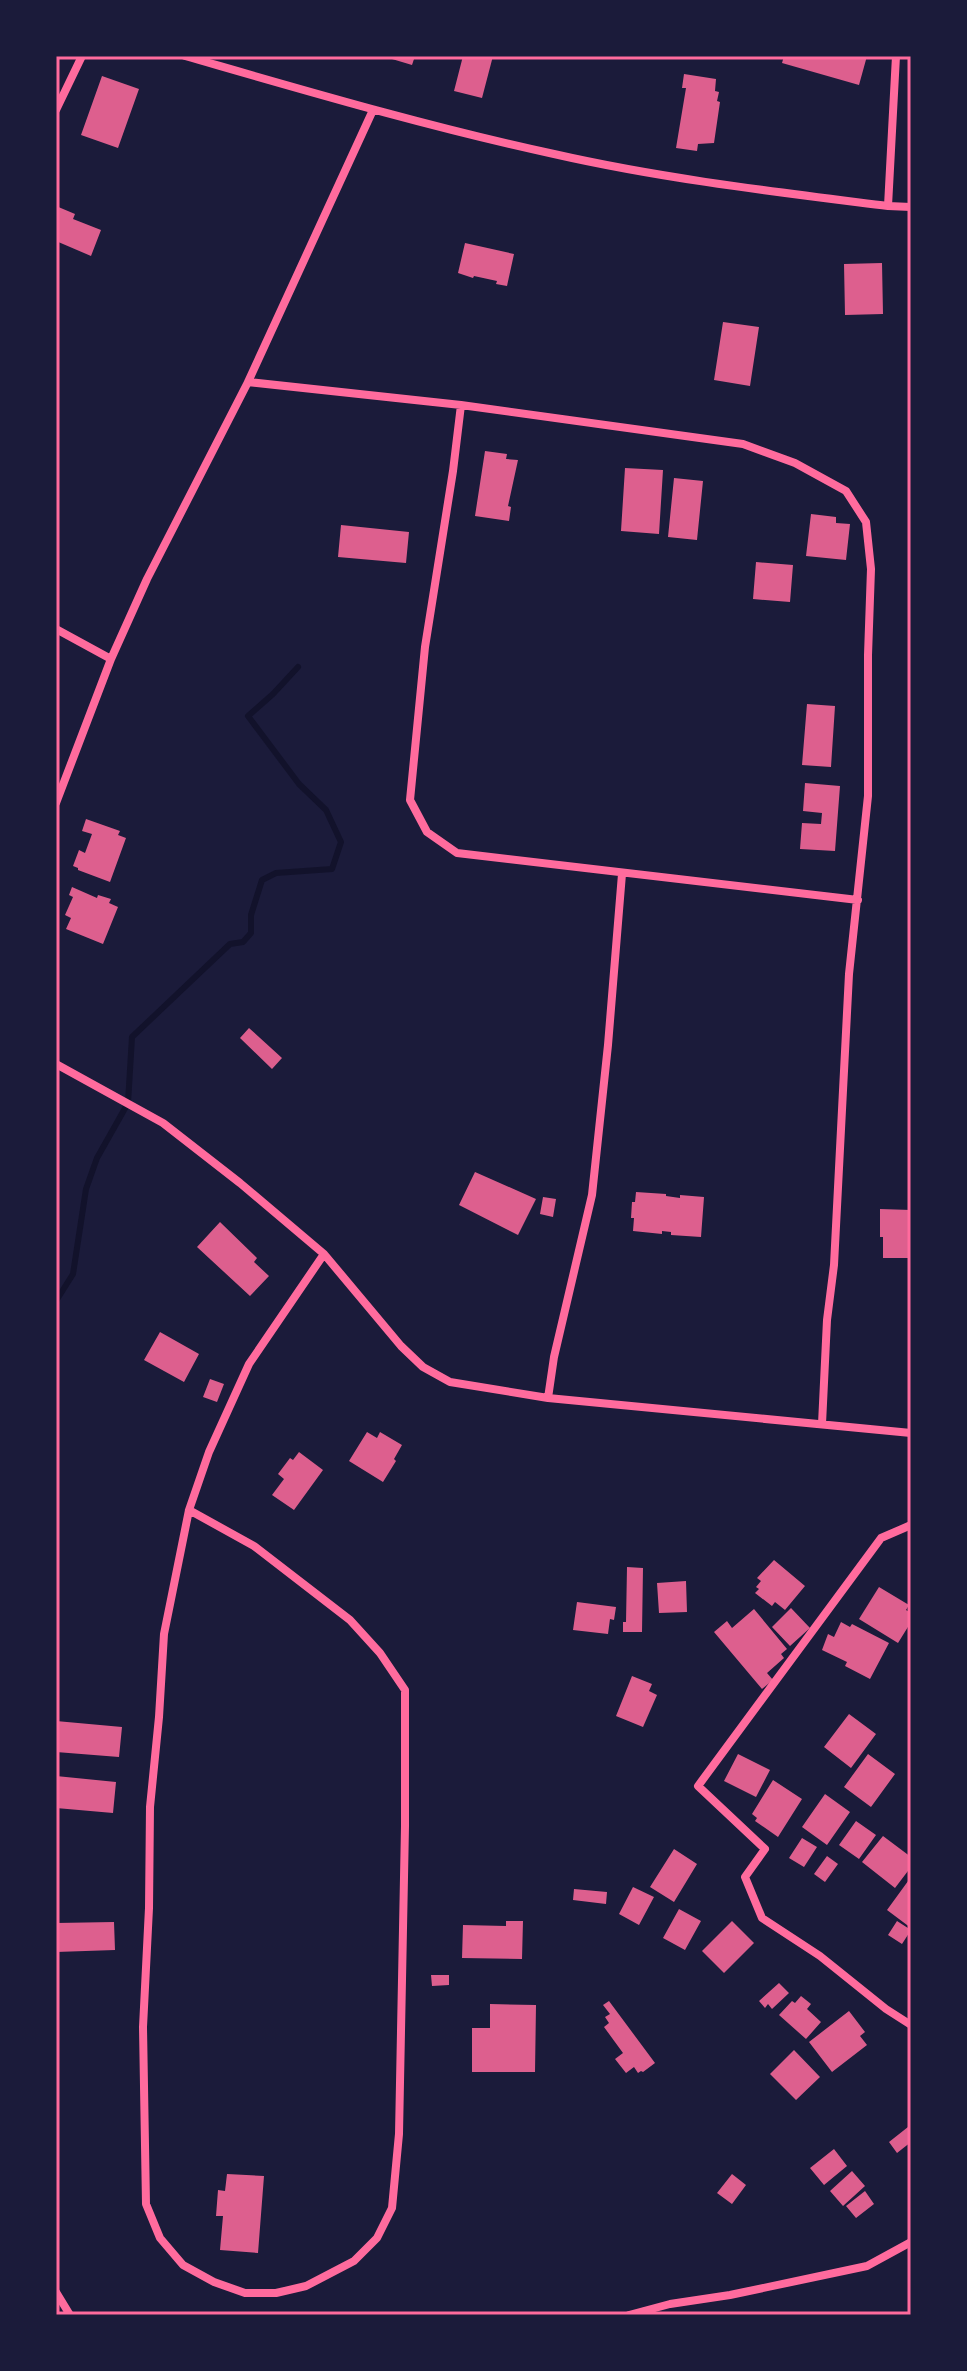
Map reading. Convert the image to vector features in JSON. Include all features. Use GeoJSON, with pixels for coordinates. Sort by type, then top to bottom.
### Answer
{"type":"FeatureCollection","features":[{"type":"Feature","properties":{"kind":"street"},"geometry":{"type":"LineString","coordinates":[[56,110],[82,56]]}},
{"type":"Feature","properties":{"kind":"street"},"geometry":{"type":"LineString","coordinates":[[185,56],[373,110],[556,155],[735,187],[911,207]]}},
{"type":"Feature","properties":{"kind":"street"},"geometry":{"type":"LineString","coordinates":[[888,206],[896,56]]}},
{"type":"Feature","properties":{"kind":"street"},"geometry":{"type":"LineString","coordinates":[[56,803],[111,659],[147,579],[248,382],[373,110]]}},
{"type":"Feature","properties":{"kind":"street"},"geometry":{"type":"LineString","coordinates":[[248,382],[461,405],[743,444],[795,463],[846,491],[866,522],[871,569],[868,796],[849,974],[834,1265],[827,1320],[822,1424]]}},
{"type":"Feature","properties":{"kind":"street"},"geometry":{"type":"LineString","coordinates":[[461,405],[425,647],[410,800],[427,832],[457,853],[858,900]]}},
{"type":"Feature","properties":{"kind":"street"},"geometry":{"type":"LineString","coordinates":[[56,629],[111,659]]}},
{"type":"Feature","properties":{"kind":"street"},"geometry":{"type":"LineString","coordinates":[[548,1398],[554,1357],[592,1195],[622,874]]}},
{"type":"Feature","properties":{"kind":"street"},"geometry":{"type":"LineString","coordinates":[[56,1064],[163,1123],[240,1183],[324,1254],[401,1346],[423,1367],[450,1382],[548,1398],[911,1433]]}},
{"type":"Feature","properties":{"kind":"street"},"geometry":{"type":"LineString","coordinates":[[189,1510],[254,1546],[350,1620],[380,1653],[405,1690],[399,2134],[392,2208],[377,2238],[354,2261],[306,2286],[276,2293],[245,2293],[214,2282],[183,2265],[160,2238],[146,2204],[143,2027],[150,1807],[164,1634],[189,1510],[209,1452],[249,1364],[324,1254]]}},
{"type":"Feature","properties":{"kind":"street"},"geometry":{"type":"LineString","coordinates":[[911,1525],[881,1538],[698,1786],[765,1849],[745,1877],[762,1918],[820,1956],[911,2025]]}},
{"type":"Feature","properties":{"kind":"street"},"geometry":{"type":"LineString","coordinates":[[629,2315],[670,2304],[730,2295],[867,2266],[911,2242]]}},
{"type":"Feature","properties":{"kind":"street"},"geometry":{"type":"LineString","coordinates":[[56,2292],[70,2315]]}},
{"type":"Feature","properties":{"kind":"building"},"geometry":{"type":"Polygon","coordinates":[[[382,56],[415,56],[412,65],[382,56]]]}},
{"type":"Feature","properties":{"kind":"building"},"geometry":{"type":"Polygon","coordinates":[[[463,56],[493,56],[482,98],[454,91],[463,56]]]}},
{"type":"Feature","properties":{"kind":"building"},"geometry":{"type":"Polygon","coordinates":[[[784,56],[867,56],[859,85],[782,63],[784,56]]]}},
{"type":"Feature","properties":{"kind":"building"},"geometry":{"type":"Polygon","coordinates":[[[684,74],[716,79],[715,91],[719,92],[714,143],[698,144],[697,151],[676,148],[686,88],[682,88],[684,74]]]}},
{"type":"Feature","properties":{"kind":"building"},"geometry":{"type":"Polygon","coordinates":[[[102,76],[139,89],[118,148],[81,135],[102,76]]]}},
{"type":"Feature","properties":{"kind":"building"},"geometry":{"type":"Polygon","coordinates":[[[56,206],[75,214],[73,219],[101,230],[91,256],[56,241],[56,206]]]}},
{"type":"Feature","properties":{"kind":"building"},"geometry":{"type":"Polygon","coordinates":[[[465,243],[514,254],[507,286],[458,273],[465,243]]]}},
{"type":"Feature","properties":{"kind":"building"},"geometry":{"type":"Polygon","coordinates":[[[882,263],[883,314],[845,315],[844,264],[882,263]]]}},
{"type":"Feature","properties":{"kind":"building"},"geometry":{"type":"Polygon","coordinates":[[[723,322],[759,327],[750,386],[714,380],[723,322]]]}},
{"type":"Feature","properties":{"kind":"building"},"geometry":{"type":"Polygon","coordinates":[[[485,451],[507,454],[506,459],[518,460],[508,506],[511,507],[509,521],[475,516],[485,451]]]}},
{"type":"Feature","properties":{"kind":"building"},"geometry":{"type":"Polygon","coordinates":[[[625,468],[663,470],[659,534],[621,531],[625,468]]]}},
{"type":"Feature","properties":{"kind":"building"},"geometry":{"type":"Polygon","coordinates":[[[674,478],[703,481],[697,540],[668,537],[674,478]]]}},
{"type":"Feature","properties":{"kind":"building"},"geometry":{"type":"Polygon","coordinates":[[[811,514],[836,517],[836,523],[850,524],[846,560],[806,556],[811,514]]]}},
{"type":"Feature","properties":{"kind":"building"},"geometry":{"type":"Polygon","coordinates":[[[341,525],[409,532],[406,563],[338,557],[341,525]]]}},
{"type":"Feature","properties":{"kind":"building"},"geometry":{"type":"Polygon","coordinates":[[[756,562],[793,565],[790,602],[753,599],[756,562]]]}},
{"type":"Feature","properties":{"kind":"building"},"geometry":{"type":"Polygon","coordinates":[[[807,704],[835,706],[831,767],[802,765],[807,704]]]}},
{"type":"Feature","properties":{"kind":"building"},"geometry":{"type":"Polygon","coordinates":[[[805,783],[840,786],[835,851],[800,849],[802,823],[821,824],[822,813],[803,811],[805,783]]]}},
{"type":"Feature","properties":{"kind":"building"},"geometry":{"type":"Polygon","coordinates":[[[86,819],[120,831],[118,835],[126,838],[110,882],[73,866],[79,850],[85,853],[92,834],[82,831],[86,819]]]}},
{"type":"Feature","properties":{"kind":"building"},"geometry":{"type":"Polygon","coordinates":[[[72,887],[97,898],[98,895],[111,899],[109,903],[118,907],[103,944],[66,929],[71,918],[65,915],[73,897],[69,895],[72,887]]]}},
{"type":"Feature","properties":{"kind":"building"},"geometry":{"type":"Polygon","coordinates":[[[249,1028],[282,1058],[272,1069],[240,1038],[249,1028]]]}},
{"type":"Feature","properties":{"kind":"building"},"geometry":{"type":"Polygon","coordinates":[[[475,1172],[536,1199],[518,1235],[459,1205],[475,1172]]]}},
{"type":"Feature","properties":{"kind":"building"},"geometry":{"type":"Polygon","coordinates":[[[636,1192],[680,1198],[680,1195],[704,1197],[701,1237],[671,1235],[671,1232],[662,1231],[662,1234],[633,1231],[632,1202],[635,1202],[636,1192]]]}},
{"type":"Feature","properties":{"kind":"building"},"geometry":{"type":"Polygon","coordinates":[[[543,1197],[556,1199],[553,1217],[540,1214],[543,1197]]]}},
{"type":"Feature","properties":{"kind":"building"},"geometry":{"type":"Polygon","coordinates":[[[880,1209],[911,1210],[911,1258],[883,1258],[880,1209]]]}},
{"type":"Feature","properties":{"kind":"building"},"geometry":{"type":"Polygon","coordinates":[[[220,1222],[257,1258],[254,1262],[269,1276],[250,1296],[197,1247],[220,1222]]]}},
{"type":"Feature","properties":{"kind":"building"},"geometry":{"type":"Polygon","coordinates":[[[160,1332],[199,1354],[184,1382],[144,1360],[160,1332]]]}},
{"type":"Feature","properties":{"kind":"building"},"geometry":{"type":"Polygon","coordinates":[[[210,1379],[224,1384],[217,1402],[203,1397],[210,1379]]]}},
{"type":"Feature","properties":{"kind":"building"},"geometry":{"type":"Polygon","coordinates":[[[367,1432],[377,1438],[380,1432],[402,1445],[383,1482],[349,1461],[367,1432]]]}},
{"type":"Feature","properties":{"kind":"building"},"geometry":{"type":"Polygon","coordinates":[[[299,1452],[323,1470],[294,1510],[272,1495],[284,1479],[278,1474],[299,1452]]]}},
{"type":"Feature","properties":{"kind":"building"},"geometry":{"type":"Polygon","coordinates":[[[774,1560],[805,1586],[785,1610],[775,1602],[772,1606],[755,1593],[761,1581],[757,1578],[774,1560]]]}},
{"type":"Feature","properties":{"kind":"building"},"geometry":{"type":"Polygon","coordinates":[[[627,1567],[643,1568],[642,1632],[623,1632],[627,1567]]]}},
{"type":"Feature","properties":{"kind":"building"},"geometry":{"type":"Polygon","coordinates":[[[686,1581],[687,1612],[659,1613],[657,1583],[686,1581]]]}},
{"type":"Feature","properties":{"kind":"building"},"geometry":{"type":"Polygon","coordinates":[[[879,1587],[909,1605],[906,1610],[911,1613],[911,1622],[898,1643],[859,1619],[879,1587]]]}},
{"type":"Feature","properties":{"kind":"building"},"geometry":{"type":"Polygon","coordinates":[[[577,1602],[616,1607],[608,1634],[573,1630],[577,1602]]]}},
{"type":"Feature","properties":{"kind":"building"},"geometry":{"type":"Polygon","coordinates":[[[791,1608],[810,1628],[790,1646],[772,1627],[791,1608]]]}},
{"type":"Feature","properties":{"kind":"building"},"geometry":{"type":"Polygon","coordinates":[[[754,1609],[787,1649],[781,1654],[784,1658],[767,1673],[773,1680],[762,1689],[714,1632],[727,1621],[732,1628],[754,1609]]]}},
{"type":"Feature","properties":{"kind":"building"},"geometry":{"type":"Polygon","coordinates":[[[841,1622],[850,1627],[852,1624],[889,1643],[870,1679],[845,1666],[847,1662],[822,1650],[828,1634],[834,1637],[841,1622]]]}},
{"type":"Feature","properties":{"kind":"building"},"geometry":{"type":"Polygon","coordinates":[[[632,1676],[652,1684],[649,1691],[657,1695],[643,1727],[616,1716],[632,1676]]]}},
{"type":"Feature","properties":{"kind":"building"},"geometry":{"type":"Polygon","coordinates":[[[849,1714],[876,1734],[851,1768],[824,1747],[849,1714]]]}},
{"type":"Feature","properties":{"kind":"building"},"geometry":{"type":"Polygon","coordinates":[[[56,1721],[122,1727],[119,1757],[56,1752],[56,1721]]]}},
{"type":"Feature","properties":{"kind":"building"},"geometry":{"type":"Polygon","coordinates":[[[738,1754],[770,1770],[756,1797],[724,1781],[738,1754]]]}},
{"type":"Feature","properties":{"kind":"building"},"geometry":{"type":"Polygon","coordinates":[[[868,1754],[895,1774],[871,1807],[844,1787],[868,1754]]]}},
{"type":"Feature","properties":{"kind":"building"},"geometry":{"type":"Polygon","coordinates":[[[56,1776],[116,1782],[113,1813],[56,1808],[56,1776]]]}},
{"type":"Feature","properties":{"kind":"building"},"geometry":{"type":"Polygon","coordinates":[[[773,1780],[802,1799],[778,1837],[755,1821],[757,1818],[752,1814],[773,1780]]]}},
{"type":"Feature","properties":{"kind":"building"},"geometry":{"type":"Polygon","coordinates":[[[825,1794],[850,1812],[827,1845],[802,1827],[825,1794]]]}},
{"type":"Feature","properties":{"kind":"building"},"geometry":{"type":"Polygon","coordinates":[[[856,1821],[876,1835],[859,1859],[839,1845],[856,1821]]]}},
{"type":"Feature","properties":{"kind":"building"},"geometry":{"type":"Polygon","coordinates":[[[883,1836],[911,1857],[911,1867],[895,1888],[862,1862],[883,1836]]]}},
{"type":"Feature","properties":{"kind":"building"},"geometry":{"type":"Polygon","coordinates":[[[802,1838],[817,1847],[804,1867],[789,1858],[802,1838]]]}},
{"type":"Feature","properties":{"kind":"building"},"geometry":{"type":"Polygon","coordinates":[[[674,1849],[697,1864],[674,1902],[650,1887],[674,1849]]]}},
{"type":"Feature","properties":{"kind":"building"},"geometry":{"type":"Polygon","coordinates":[[[827,1856],[838,1864],[825,1882],[814,1874],[827,1856]]]}},
{"type":"Feature","properties":{"kind":"building"},"geometry":{"type":"Polygon","coordinates":[[[911,1877],[911,1928],[887,1910],[911,1877]]]}},
{"type":"Feature","properties":{"kind":"building"},"geometry":{"type":"Polygon","coordinates":[[[633,1887],[654,1897],[639,1925],[619,1914],[633,1887]]]}},
{"type":"Feature","properties":{"kind":"building"},"geometry":{"type":"Polygon","coordinates":[[[574,1889],[607,1892],[606,1904],[573,1900],[574,1889]]]}},
{"type":"Feature","properties":{"kind":"building"},"geometry":{"type":"Polygon","coordinates":[[[679,1909],[701,1921],[685,1950],[663,1938],[679,1909]]]}},
{"type":"Feature","properties":{"kind":"building"},"geometry":{"type":"Polygon","coordinates":[[[506,1921],[523,1921],[522,1959],[462,1958],[463,1925],[506,1926],[506,1921]]]}},
{"type":"Feature","properties":{"kind":"building"},"geometry":{"type":"Polygon","coordinates":[[[732,1921],[754,1943],[724,1973],[702,1951],[732,1921]]]}},
{"type":"Feature","properties":{"kind":"building"},"geometry":{"type":"Polygon","coordinates":[[[897,1921],[911,1930],[902,1944],[888,1935],[897,1921]]]}},
{"type":"Feature","properties":{"kind":"building"},"geometry":{"type":"Polygon","coordinates":[[[114,1922],[115,1950],[56,1952],[56,1923],[114,1922]]]}},
{"type":"Feature","properties":{"kind":"building"},"geometry":{"type":"Polygon","coordinates":[[[431,1975],[449,1975],[449,1985],[432,1986],[431,1975]]]}},
{"type":"Feature","properties":{"kind":"building"},"geometry":{"type":"Polygon","coordinates":[[[779,1983],[789,1993],[772,2009],[768,2004],[765,2008],[759,2001],[779,1983]]]}},
{"type":"Feature","properties":{"kind":"building"},"geometry":{"type":"Polygon","coordinates":[[[801,1996],[811,2004],[807,2009],[821,2022],[806,2039],[779,2015],[801,1996]]]}},
{"type":"Feature","properties":{"kind":"building"},"geometry":{"type":"Polygon","coordinates":[[[609,2001],[655,2063],[643,2072],[638,2073],[634,2067],[626,2073],[615,2059],[623,2053],[604,2027],[609,2023],[605,2017],[610,2014],[603,2005],[609,2001]]]}},
{"type":"Feature","properties":{"kind":"building"},"geometry":{"type":"Polygon","coordinates":[[[490,2004],[536,2005],[535,2072],[472,2072],[472,2028],[490,2028],[490,2004]]]}},
{"type":"Feature","properties":{"kind":"building"},"geometry":{"type":"Polygon","coordinates":[[[849,2011],[865,2032],[860,2036],[867,2045],[832,2072],[809,2042],[849,2011]]]}},
{"type":"Feature","properties":{"kind":"building"},"geometry":{"type":"Polygon","coordinates":[[[794,2050],[820,2077],[796,2100],[770,2074],[794,2050]]]}},
{"type":"Feature","properties":{"kind":"building"},"geometry":{"type":"Polygon","coordinates":[[[908,2127],[911,2142],[897,2153],[889,2142],[908,2127]]]}},
{"type":"Feature","properties":{"kind":"building"},"geometry":{"type":"Polygon","coordinates":[[[834,2149],[847,2166],[824,2185],[810,2168],[834,2149]]]}},
{"type":"Feature","properties":{"kind":"building"},"geometry":{"type":"Polygon","coordinates":[[[852,2171],[865,2186],[843,2206],[830,2191],[852,2171]]]}},
{"type":"Feature","properties":{"kind":"building"},"geometry":{"type":"Polygon","coordinates":[[[227,2174],[264,2176],[258,2253],[220,2250],[223,2216],[216,2216],[218,2190],[225,2191],[227,2174]]]}},
{"type":"Feature","properties":{"kind":"building"},"geometry":{"type":"Polygon","coordinates":[[[732,2174],[746,2185],[732,2204],[717,2193],[732,2174]]]}},
{"type":"Feature","properties":{"kind":"building"},"geometry":{"type":"Polygon","coordinates":[[[865,2191],[874,2204],[856,2218],[846,2206],[865,2191]]]}},
{"type":"Feature","properties":{"kind":"waterway"},"geometry":{"type":"LineString","coordinates":[[56,1301],[73,1274],[86,1189],[97,1158],[128,1103],[132,1037],[230,944],[243,942],[251,933],[251,915],[262,880],[276,873],[332,869],[341,842],[326,810],[299,784],[248,716],[298,667]]}}]}
